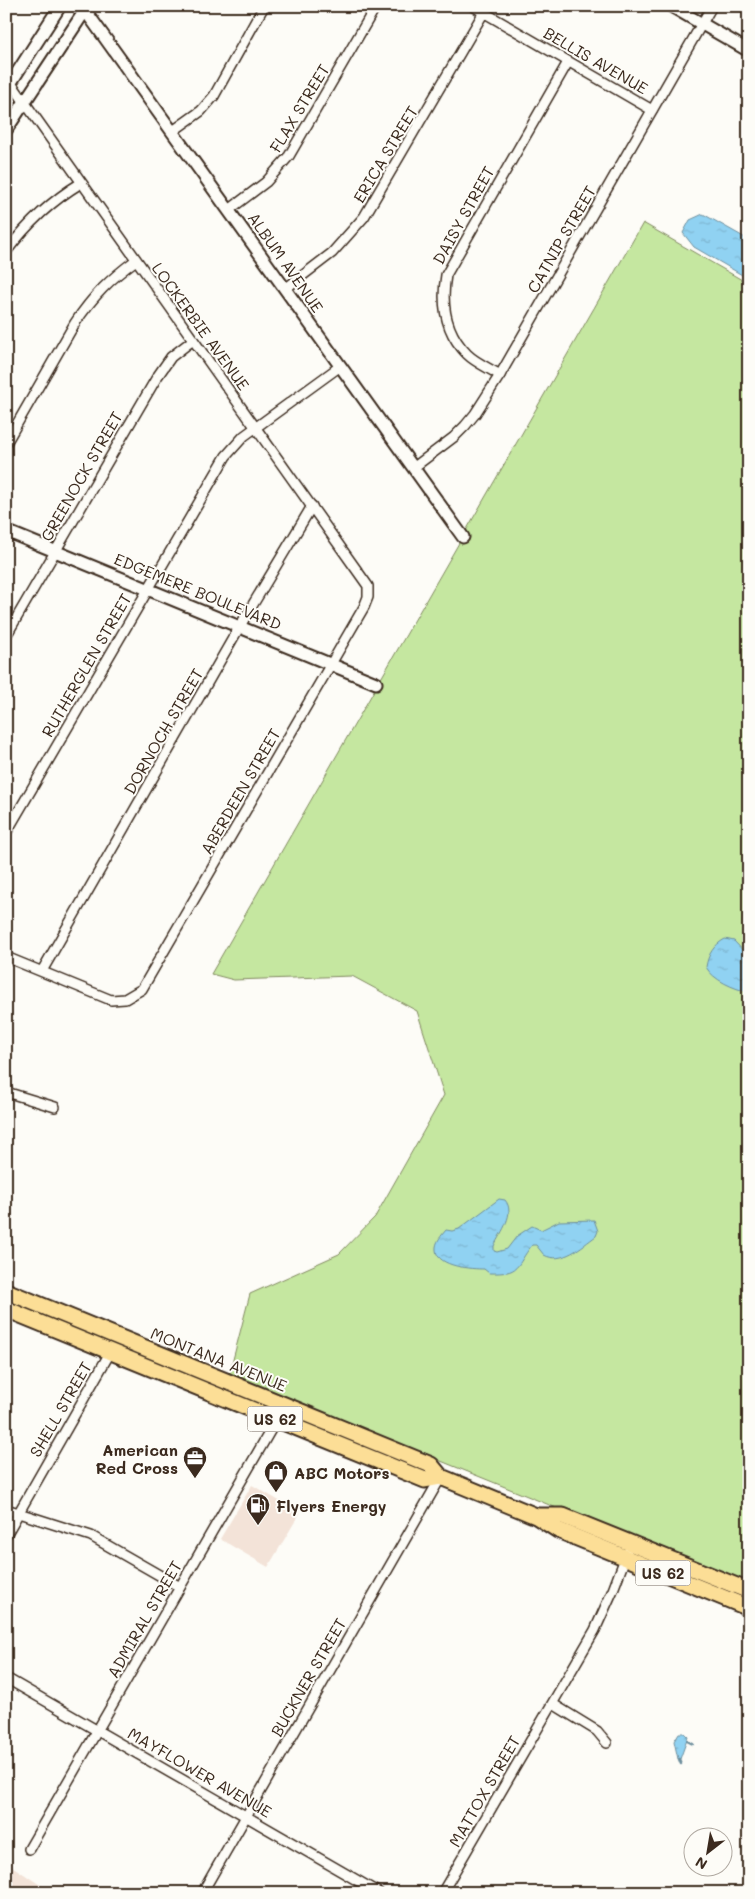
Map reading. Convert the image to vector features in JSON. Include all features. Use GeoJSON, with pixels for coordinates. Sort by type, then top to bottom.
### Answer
{"type":"FeatureCollection","features":[{"type":"Feature","properties":{"kind":"highway","name":"MONTANA AVENUE"},"geometry":{"type":"LineString","coordinates":[[6,1291],[431,1465],[441,1477],[540,1516],[563,1516],[749,1592]]}},
{"type":"Feature","properties":{"kind":"highway","name":"MONTANA AVENUE"},"geometry":{"type":"LineString","coordinates":[[6,1309],[425,1480],[441,1477]]}},
{"type":"Feature","properties":{"kind":"highway"},"geometry":{"type":"LineString","coordinates":[[540,1516],[626,1554],[749,1599]]}},
{"type":"Feature","properties":{"kind":"highway","name":"US 62"},"geometry":{"type":"LineString","coordinates":[[626,1554],[749,1608]]}},
{"type":"Feature","properties":{"kind":"street"},"geometry":{"type":"LineString","coordinates":[[8,83],[60,6]]}},
{"type":"Feature","properties":{"kind":"street"},"geometry":{"type":"LineString","coordinates":[[172,131],[201,111],[214,96],[264,6]]}},
{"type":"Feature","properties":{"kind":"street","name":"FLAX STREET"},"geometry":{"type":"LineString","coordinates":[[230,210],[266,182],[284,164],[376,6]]}},
{"type":"Feature","properties":{"kind":"street","name":"BELLIS AVENUE"},"geometry":{"type":"LineString","coordinates":[[473,6],[652,110]]}},
{"type":"Feature","properties":{"kind":"street"},"geometry":{"type":"LineString","coordinates":[[671,6],[749,51]]}},
{"type":"Feature","properties":{"kind":"street","name":"CATNIP STREET"},"geometry":{"type":"LineString","coordinates":[[413,468],[454,437],[476,414],[712,6]]}},
{"type":"Feature","properties":{"kind":"street"},"geometry":{"type":"LineString","coordinates":[[6,130],[85,8]]}},
{"type":"Feature","properties":{"kind":"street","name":"ALBUM AVENUE"},"geometry":{"type":"LineString","coordinates":[[85,8],[463,537]]}},
{"type":"Feature","properties":{"kind":"street","name":"ERICA STREET"},"geometry":{"type":"LineString","coordinates":[[285,289],[332,253],[364,218],[484,12]]}},
{"type":"Feature","properties":{"kind":"street","name":"DAISY STREET"},"geometry":{"type":"LineString","coordinates":[[500,375],[467,353],[450,328],[443,296],[446,275],[568,62]]}},
{"type":"Feature","properties":{"kind":"street","name":"LOCKERBIE AVENUE"},"geometry":{"type":"LineString","coordinates":[[8,83],[25,102],[312,506],[368,586],[368,594]]}},
{"type":"Feature","properties":{"kind":"street"},"geometry":{"type":"LineString","coordinates":[[6,252],[47,206],[81,183]]}},
{"type":"Feature","properties":{"kind":"street"},"geometry":{"type":"LineString","coordinates":[[6,443],[87,305],[108,282],[136,260]]}},
{"type":"Feature","properties":{"kind":"street","name":"GREENOCK STREET"},"geometry":{"type":"LineString","coordinates":[[6,636],[165,364],[193,340]]}},
{"type":"Feature","properties":{"kind":"street","name":"RUTHERGLEN STREET"},"geometry":{"type":"LineString","coordinates":[[6,833],[218,466],[236,444],[256,427],[339,366]]}},
{"type":"Feature","properties":{"kind":"street","name":"DORNOCH STREET"},"geometry":{"type":"LineString","coordinates":[[42,971],[240,626],[312,506]]}},
{"type":"Feature","properties":{"kind":"street","name":"EDGEMERE BOULEVARD"},"geometry":{"type":"LineString","coordinates":[[6,531],[376,682]]}},
{"type":"Feature","properties":{"kind":"street","name":"ABERDEEN STREET"},"geometry":{"type":"LineString","coordinates":[[42,971],[111,1000],[130,997],[142,989],[364,607],[368,594]]}},
{"type":"Feature","properties":{"kind":"street"},"geometry":{"type":"LineString","coordinates":[[6,957],[42,971]]}},
{"type":"Feature","properties":{"kind":"street"},"geometry":{"type":"LineString","coordinates":[[6,1092],[55,1107]]}},
{"type":"Feature","properties":{"kind":"street","name":"SHELL STREET"},"geometry":{"type":"LineString","coordinates":[[6,1535],[111,1351]]}},
{"type":"Feature","properties":{"kind":"street","name":"ADMIRAL STREET"},"geometry":{"type":"LineString","coordinates":[[29,1848],[285,1406]]}},
{"type":"Feature","properties":{"kind":"street","name":"BUCKNER STREET"},"geometry":{"type":"LineString","coordinates":[[202,1893],[441,1477]]}},
{"type":"Feature","properties":{"kind":"street"},"geometry":{"type":"LineString","coordinates":[[6,1509],[91,1536],[180,1587]]}},
{"type":"Feature","properties":{"kind":"street","name":"MATTOX STREET"},"geometry":{"type":"LineString","coordinates":[[442,1893],[602,1617],[626,1554]]}},
{"type":"Feature","properties":{"kind":"street","name":"MAYFLOWER AVENUE"},"geometry":{"type":"LineString","coordinates":[[6,1678],[379,1893]]}},
{"type":"Feature","properties":{"kind":"street"},"geometry":{"type":"LineString","coordinates":[[552,1704],[597,1731],[607,1743]]}},
{"type":"Feature","properties":{"kind":"shaded area"},"geometry":{"type":"Polygon","coordinates":[[[252,1485],[300,1513],[268,1567],[220,1539],[252,1485]]]}},
{"type":"Feature","properties":{"kind":"shaded area"},"geometry":{"type":"Polygon","coordinates":[[[6,1862],[52,1893],[6,1893],[6,1862]]]}},
{"type":"Feature","properties":{"kind":"green space"},"geometry":{"type":"Polygon","coordinates":[[[643,223],[749,284],[749,1586],[229,1375],[250,1294],[339,1254],[375,1217],[444,1095],[417,1011],[352,976],[234,980],[211,974],[643,223]]]}},
{"type":"Feature","properties":{"kind":"water"},"geometry":{"type":"Polygon","coordinates":[[[703,214],[749,240],[749,279],[694,247],[683,233],[690,220],[703,214]]]}},
{"type":"Feature","properties":{"kind":"water"},"geometry":{"type":"Polygon","coordinates":[[[725,939],[734,941],[749,957],[749,992],[724,983],[709,972],[706,967],[712,950],[725,939]]]}},
{"type":"Feature","properties":{"kind":"water"},"geometry":{"type":"Polygon","coordinates":[[[499,1199],[505,1200],[509,1211],[506,1223],[494,1246],[494,1251],[497,1252],[507,1249],[517,1236],[532,1226],[541,1230],[559,1221],[594,1220],[598,1231],[596,1236],[578,1249],[558,1258],[544,1255],[536,1245],[532,1245],[516,1268],[507,1272],[489,1273],[484,1269],[456,1266],[442,1260],[438,1256],[436,1247],[446,1230],[459,1229],[499,1199]]]}},
{"type":"Feature","properties":{"kind":"water"},"geometry":{"type":"Polygon","coordinates":[[[679,1733],[684,1733],[688,1737],[680,1759],[678,1759],[674,1741],[679,1733]]]}},
{"type":"Feature","properties":{"kind":"waterway"},"geometry":{"type":"LineString","coordinates":[[687,1741],[693,1744]]}},
{"type":"Feature","properties":{"kind":"waterway"},"geometry":{"type":"LineString","coordinates":[[679,1759],[681,1764]]}},
{"type":"Feature","properties":{"kind":"place","name":"American Red Cross"},"geometry":{"type":"Point","coordinates":[195,1479]}},
{"type":"Feature","properties":{"kind":"place","name":"ABC Motors"},"geometry":{"type":"Point","coordinates":[276,1493]}},
{"type":"Feature","properties":{"kind":"place","name":"Flyers Energy"},"geometry":{"type":"Point","coordinates":[258,1526]}}]}
